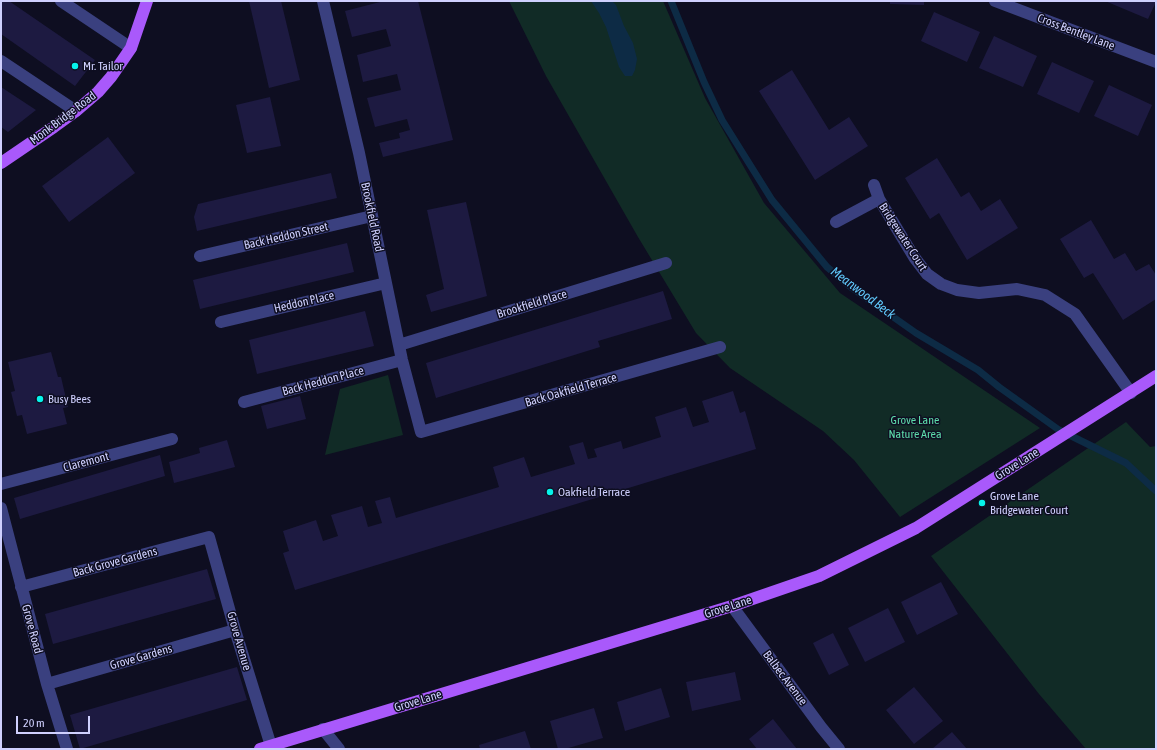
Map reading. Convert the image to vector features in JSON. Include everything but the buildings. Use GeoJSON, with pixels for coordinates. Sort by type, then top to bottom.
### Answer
{"type":"FeatureCollection","features":[{"type":"Feature","properties":{"kind":"main road","name":"Monk Bridge Road"},"geometry":{"type":"LineString","coordinates":[[3,158],[54,128],[98,92],[111,77],[131,48],[147,1]]}},
{"type":"Feature","properties":{"kind":"main road","name":"Grove Lane"},"geometry":{"type":"LineString","coordinates":[[266,747],[732,606],[819,576],[916,528],[1156,376]]}},
{"type":"Feature","properties":{"kind":"street"},"geometry":{"type":"LineString","coordinates":[[61,1],[131,48]]}},
{"type":"Feature","properties":{"kind":"street","name":"Brookfield Road"},"geometry":{"type":"LineString","coordinates":[[323,1],[372,216],[402,360],[421,432]]}},
{"type":"Feature","properties":{"kind":"street","name":"Cross Bentley Lane"},"geometry":{"type":"LineString","coordinates":[[995,1],[1156,62]]}},
{"type":"Feature","properties":{"kind":"street"},"geometry":{"type":"LineString","coordinates":[[1,61],[76,111]]}},
{"type":"Feature","properties":{"kind":"street","name":"Bridgewater Court"},"geometry":{"type":"LineString","coordinates":[[874,185],[879,199],[914,257],[927,274],[941,284],[957,290],[979,293],[1017,288],[1045,295],[1075,314],[1131,393]]}},
{"type":"Feature","properties":{"kind":"street"},"geometry":{"type":"LineString","coordinates":[[836,222],[879,199]]}},
{"type":"Feature","properties":{"kind":"street","name":"Back Heddon Street"},"geometry":{"type":"LineString","coordinates":[[200,256],[372,216]]}},
{"type":"Feature","properties":{"kind":"street","name":"Brookfield Place"},"geometry":{"type":"LineString","coordinates":[[399,345],[666,263]]}},
{"type":"Feature","properties":{"kind":"street","name":"Heddon Place"},"geometry":{"type":"LineString","coordinates":[[221,322],[386,283]]}},
{"type":"Feature","properties":{"kind":"street","name":"Back Oakfield Terrace"},"geometry":{"type":"LineString","coordinates":[[421,432],[720,347]]}},
{"type":"Feature","properties":{"kind":"street","name":"Back Heddon Place"},"geometry":{"type":"LineString","coordinates":[[244,402],[402,360]]}},
{"type":"Feature","properties":{"kind":"street","name":"Claremont"},"geometry":{"type":"LineString","coordinates":[[1,484],[172,439]]}},
{"type":"Feature","properties":{"kind":"street","name":"Grove Road"},"geometry":{"type":"LineString","coordinates":[[1,508],[47,684],[67,749]]}},
{"type":"Feature","properties":{"kind":"street","name":"Back Grove Gardens"},"geometry":{"type":"LineString","coordinates":[[21,587],[210,537]]}},
{"type":"Feature","properties":{"kind":"street","name":"Grove Avenue"},"geometry":{"type":"LineString","coordinates":[[210,537],[266,747]]}},
{"type":"Feature","properties":{"kind":"street","name":"Balbec Avenue"},"geometry":{"type":"LineString","coordinates":[[732,606],[839,749]]}},
{"type":"Feature","properties":{"kind":"street","name":"Grove Gardens"},"geometry":{"type":"LineString","coordinates":[[47,684],[235,630]]}},
{"type":"Feature","properties":{"kind":"street"},"geometry":{"type":"LineString","coordinates":[[323,729],[339,749]]}},
{"type":"Feature","properties":{"kind":"green space","name":"Grove Lane Nature Area"},"geometry":{"type":"Polygon","coordinates":[[[509,1],[663,1],[705,98],[764,203],[840,293],[1040,428],[900,517],[854,460],[823,431],[730,368],[696,333],[638,237],[546,76],[509,1]]]}},
{"type":"Feature","properties":{"kind":"green space"},"geometry":{"type":"Polygon","coordinates":[[[388,375],[403,435],[325,455],[340,389],[388,375]]]}},
{"type":"Feature","properties":{"kind":"green space"},"geometry":{"type":"Polygon","coordinates":[[[1126,422],[1150,447],[1156,446],[1156,749],[1086,749],[1039,694],[931,556],[1126,422]]]}},
{"type":"Feature","properties":{"kind":"water"},"geometry":{"type":"Polygon","coordinates":[[[591,1],[612,1],[616,5],[624,26],[633,43],[637,59],[632,76],[625,76],[619,67],[606,27],[591,1]]]}},
{"type":"Feature","properties":{"kind":"waterway","name":"Meanwood Beck"},"geometry":{"type":"LineString","coordinates":[[671,1],[704,82],[722,120],[772,200],[827,267],[852,288],[916,333],[978,370],[1059,430],[1126,463],[1156,491]]}},
{"type":"Feature","properties":{"kind":"place","name":"Mr. Tailor"},"geometry":{"type":"Point","coordinates":[75,66]}},
{"type":"Feature","properties":{"kind":"place","name":"Busy Bees"},"geometry":{"type":"Point","coordinates":[40,399]}},
{"type":"Feature","properties":{"kind":"place","name":"Oakfield Terrace"},"geometry":{"type":"Point","coordinates":[550,492]}},
{"type":"Feature","properties":{"kind":"place","name":"Grove Lane Bridgewater Court"},"geometry":{"type":"Point","coordinates":[982,503]}}]}
